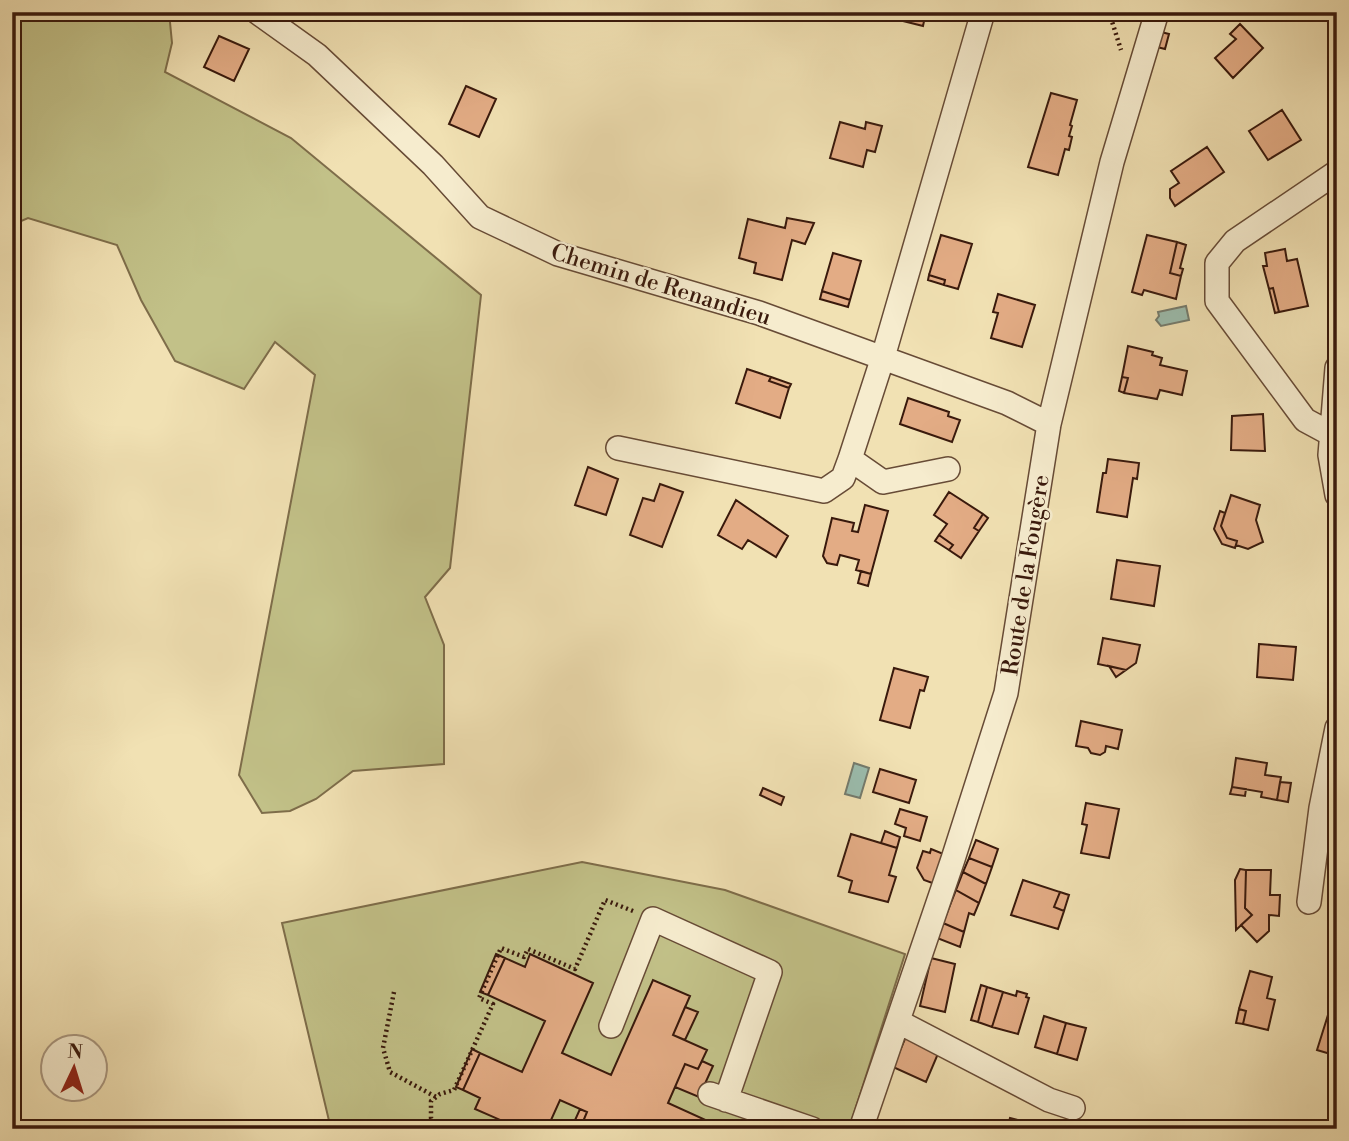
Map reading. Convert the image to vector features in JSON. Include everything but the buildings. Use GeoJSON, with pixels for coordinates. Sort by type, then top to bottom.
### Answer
{"type":"FeatureCollection","features":[{"type":"Feature","properties":{"kind":"street","name":"Chemin de Renandieu"},"geometry":{"type":"LineString","coordinates":[[257,12],[317,54],[433,165],[480,217],[558,254],[759,313],[1007,402],[1049,424]]}},
{"type":"Feature","properties":{"kind":"street"},"geometry":{"type":"LineString","coordinates":[[618,448],[824,491],[843,478],[883,357],[983,12]]}},
{"type":"Feature","properties":{"kind":"street","name":"Route de la Fougère"},"geometry":{"type":"LineString","coordinates":[[862,1129],[1006,693],[1049,424],[1112,162],[1157,12]]}},
{"type":"Feature","properties":{"kind":"street"},"geometry":{"type":"LineString","coordinates":[[1331,433],[1305,420],[1217,301],[1217,263],[1235,241],[1337,172]]}},
{"type":"Feature","properties":{"kind":"street"},"geometry":{"type":"LineString","coordinates":[[1337,368],[1331,433],[1332,477],[1337,495]]}},
{"type":"Feature","properties":{"kind":"street"},"geometry":{"type":"LineString","coordinates":[[849,459],[883,482],[948,470]]}},
{"type":"Feature","properties":{"kind":"street"},"geometry":{"type":"LineString","coordinates":[[1309,902],[1321,808],[1337,728]]}},
{"type":"Feature","properties":{"kind":"street"},"geometry":{"type":"LineString","coordinates":[[611,1026],[653,919],[770,972],[718,1097],[812,1129]]}},
{"type":"Feature","properties":{"kind":"street"},"geometry":{"type":"LineString","coordinates":[[899,1022],[1049,1100],[1073,1108]]}},
{"type":"Feature","properties":{"kind":"path"},"geometry":{"type":"LineString","coordinates":[[435,1129],[431,1118],[431,1101],[440,1094],[454,1090],[493,1004],[479,998],[501,948],[524,957],[528,949],[575,969],[605,900],[653,919]]}},
{"type":"Feature","properties":{"kind":"path"},"geometry":{"type":"LineString","coordinates":[[394,992],[383,1048],[390,1072],[436,1097]]}},
{"type":"Feature","properties":{"kind":"shaded area"},"geometry":{"type":"Polygon","coordinates":[[[12,12],[169,12],[172,43],[165,72],[291,138],[481,295],[450,568],[425,597],[444,645],[444,764],[353,771],[316,799],[290,811],[262,813],[239,775],[315,375],[275,342],[244,389],[175,361],[141,300],[117,245],[28,218],[12,225],[12,12]]]}},
{"type":"Feature","properties":{"kind":"shaded area"},"geometry":{"type":"Polygon","coordinates":[[[1186,306],[1189,320],[1161,326],[1156,320],[1158,312],[1186,306]]]}},
{"type":"Feature","properties":{"kind":"shaded area"},"geometry":{"type":"Polygon","coordinates":[[[854,763],[869,768],[860,798],[845,794],[854,763]]]}},
{"type":"Feature","properties":{"kind":"shaded area"},"geometry":{"type":"Polygon","coordinates":[[[582,862],[725,890],[905,954],[849,1129],[331,1129],[282,923],[582,862]]]}}]}
